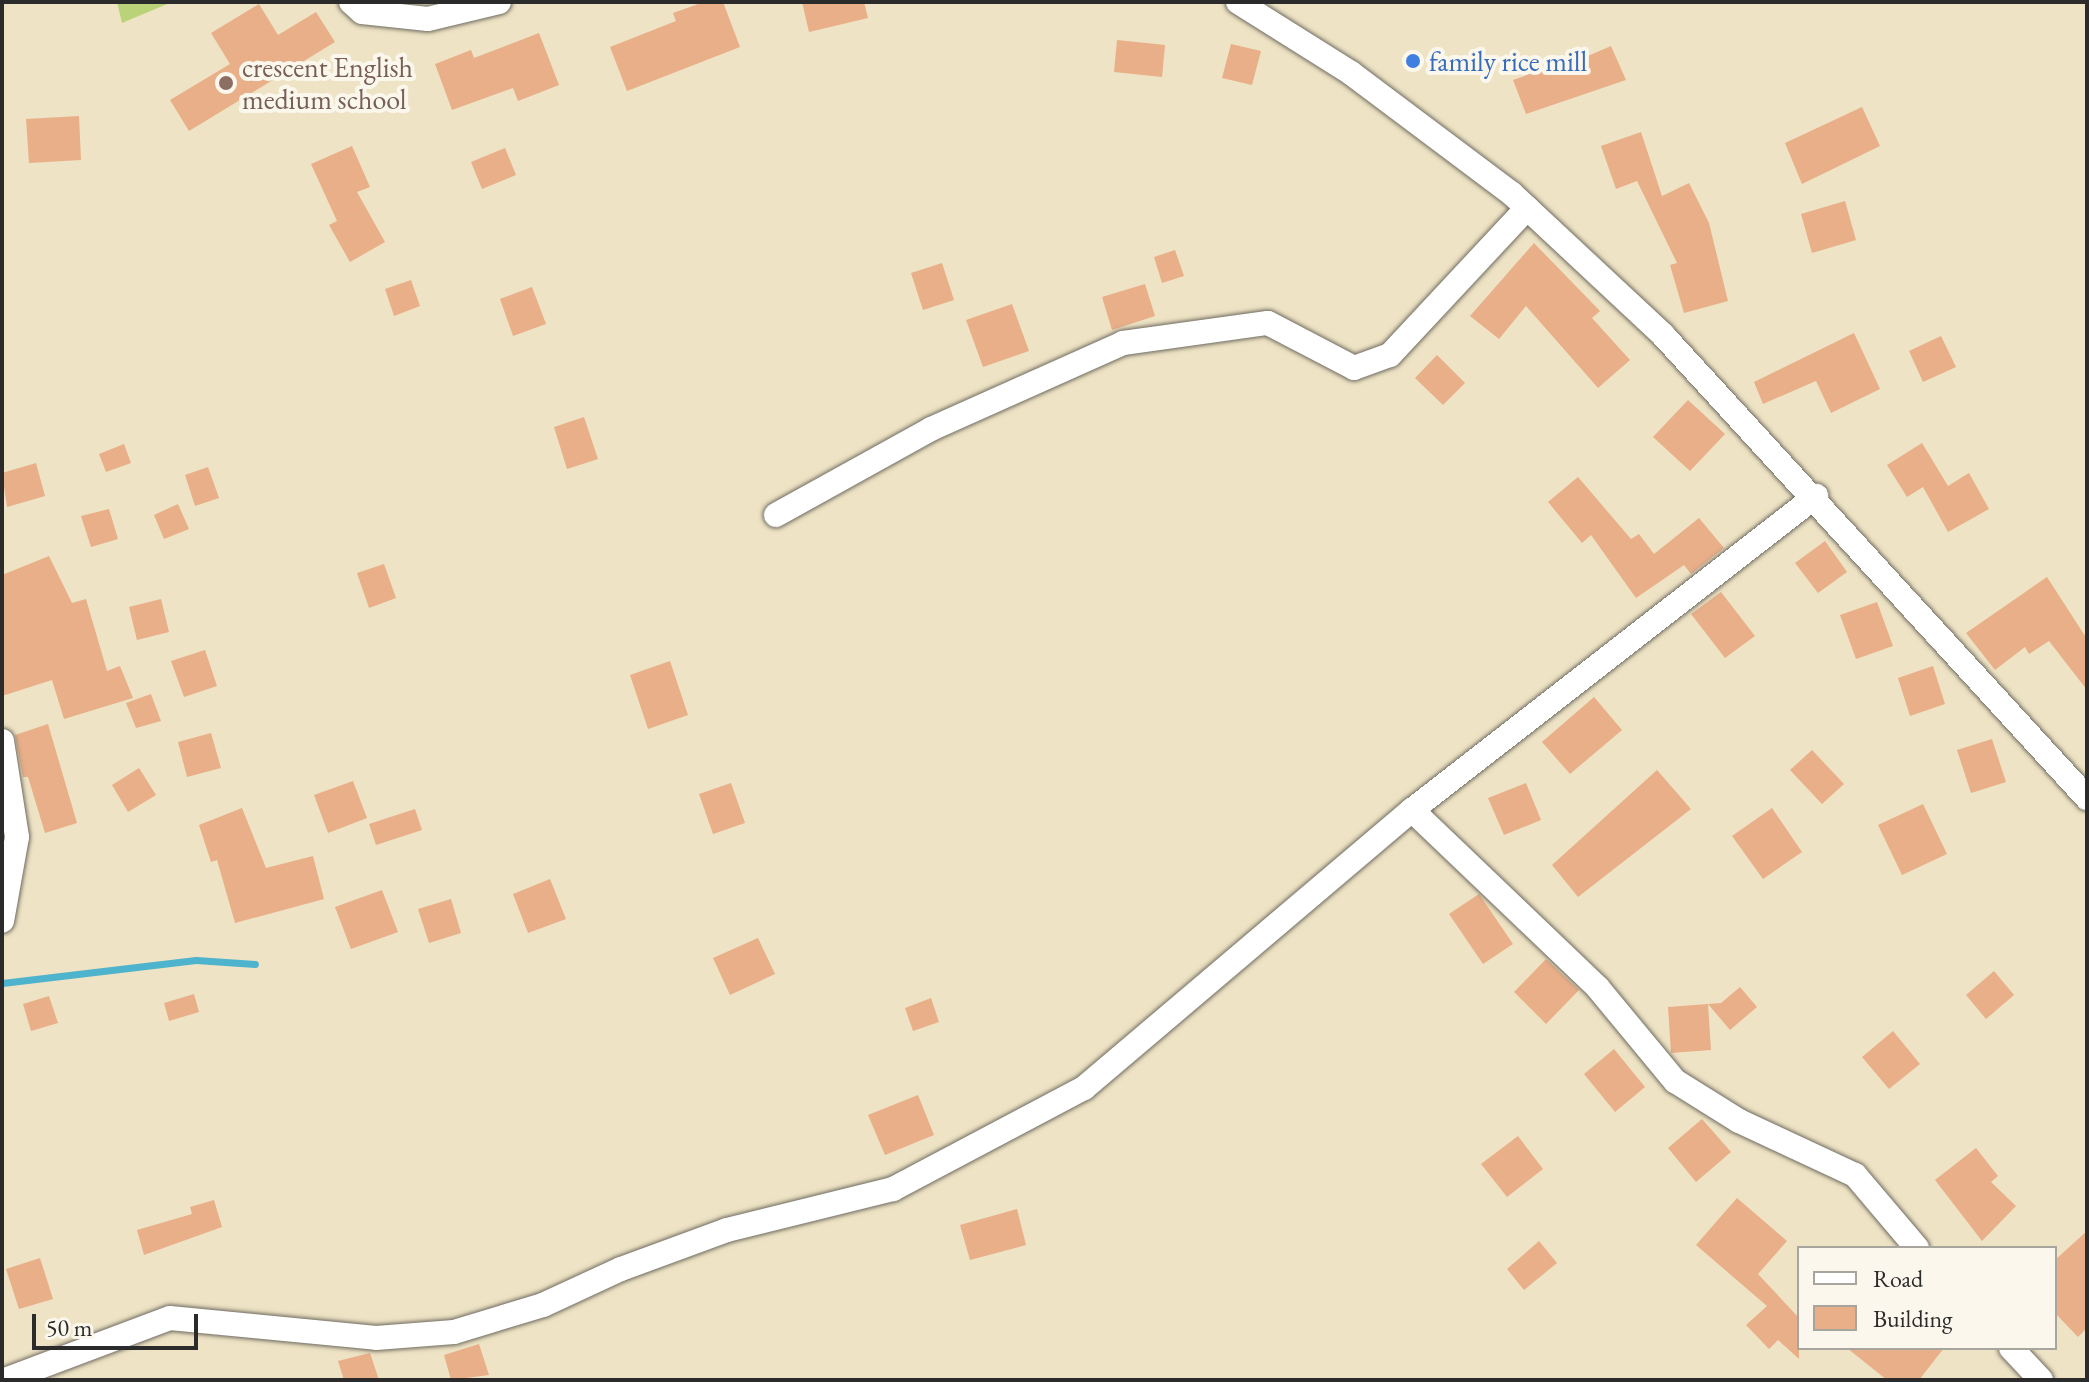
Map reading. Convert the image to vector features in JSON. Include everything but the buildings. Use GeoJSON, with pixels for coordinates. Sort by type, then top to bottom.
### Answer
{"type":"FeatureCollection","features":[{"type":"Feature","properties":{"kind":"street"},"geometry":{"type":"LineString","coordinates":[[351,2],[362,12],[428,19],[499,2]]}},
{"type":"Feature","properties":{"kind":"street"},"geometry":{"type":"LineString","coordinates":[[1245,3],[1351,73],[1527,208],[1723,394],[2087,798]]}},
{"type":"Feature","properties":{"kind":"street"},"geometry":{"type":"LineString","coordinates":[[776,515],[931,429],[1123,343],[1268,323],[1354,368],[1390,355],[1527,208]]}},
{"type":"Feature","properties":{"kind":"street"},"geometry":{"type":"LineString","coordinates":[[5,1380],[170,1318],[376,1338],[454,1332],[543,1305],[621,1269],[727,1230],[893,1189],[1084,1088],[1412,810],[1816,496]]}},
{"type":"Feature","properties":{"kind":"street"},"geometry":{"type":"LineString","coordinates":[[2,741],[17,837],[2,921]]}},
{"type":"Feature","properties":{"kind":"street"},"geometry":{"type":"LineString","coordinates":[[1412,810],[1598,988],[1675,1081],[1739,1121],[1855,1175],[1915,1246]]}},
{"type":"Feature","properties":{"kind":"street"},"geometry":{"type":"LineString","coordinates":[[2013,1350],[2041,1380]]}},
{"type":"Feature","properties":{"kind":"green space"},"geometry":{"type":"Polygon","coordinates":[[[117,2],[172,2],[122,23],[117,2]]]}},
{"type":"Feature","properties":{"kind":"waterway"},"geometry":{"type":"LineString","coordinates":[[2,983],[196,960],[255,964]]}},
{"type":"Feature","properties":{"kind":"place","name":"family rice mill"},"geometry":{"type":"Point","coordinates":[1413,61]}},
{"type":"Feature","properties":{"kind":"place","name":"crescent English medium school"},"geometry":{"type":"Point","coordinates":[226,83]}}]}
